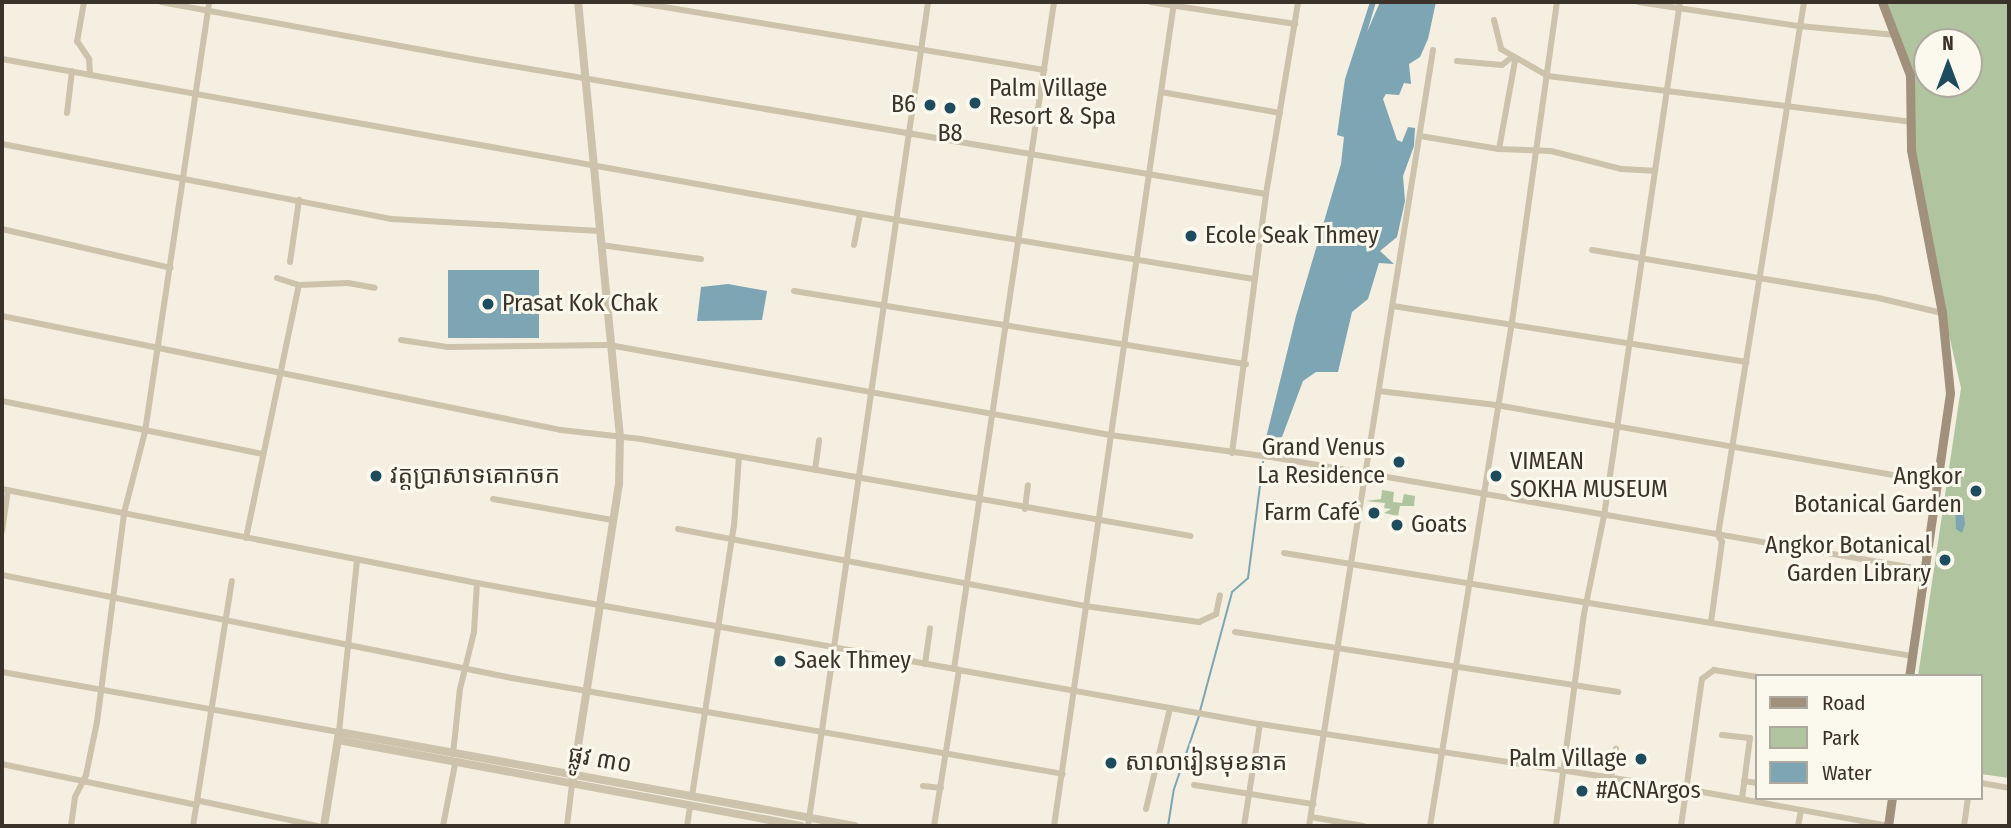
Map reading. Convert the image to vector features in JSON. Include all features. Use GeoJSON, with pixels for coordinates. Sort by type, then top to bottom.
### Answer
{"type":"FeatureCollection","features":[{"type":"Feature","properties":{"kind":"main road"},"geometry":{"type":"LineString","coordinates":[[1882,2],[1910,75],[1910,122],[1915,184],[1942,313],[1950,408],[1909,674]]}},
{"type":"Feature","properties":{"kind":"main road"},"geometry":{"type":"LineString","coordinates":[[1888,826],[1892,800]]}},
{"type":"Feature","properties":{"kind":"street"},"geometry":{"type":"LineString","coordinates":[[84,2],[76,41],[89,59],[90,75]]}},
{"type":"Feature","properties":{"kind":"street"},"geometry":{"type":"LineString","coordinates":[[161,2],[587,79],[1266,194]]}},
{"type":"Feature","properties":{"kind":"street"},"geometry":{"type":"LineString","coordinates":[[71,826],[75,797],[84,779],[101,690],[124,513],[145,432],[209,2]]}},
{"type":"Feature","properties":{"kind":"street"},"geometry":{"type":"LineString","coordinates":[[567,826],[612,520],[620,437],[605,345],[595,165],[578,2]]}},
{"type":"Feature","properties":{"kind":"street"},"geometry":{"type":"LineString","coordinates":[[634,2],[923,47],[1044,71]]}},
{"type":"Feature","properties":{"kind":"street"},"geometry":{"type":"LineString","coordinates":[[808,822],[824,731],[928,2]]}},
{"type":"Feature","properties":{"kind":"street"},"geometry":{"type":"LineString","coordinates":[[934,826],[946,755],[990,413],[1054,2]]}},
{"type":"Feature","properties":{"kind":"street"},"geometry":{"type":"LineString","coordinates":[[1150,2],[1295,24]]}},
{"type":"Feature","properties":{"kind":"street"},"geometry":{"type":"LineString","coordinates":[[1232,453],[1246,364],[1266,194],[1298,2]]}},
{"type":"Feature","properties":{"kind":"street"},"geometry":{"type":"LineString","coordinates":[[1430,826],[1470,584],[1480,496],[1512,322],[1557,2]]}},
{"type":"Feature","properties":{"kind":"street"},"geometry":{"type":"LineString","coordinates":[[1638,2],[1680,4],[1799,26],[1896,34]]}},
{"type":"Feature","properties":{"kind":"street"},"geometry":{"type":"LineString","coordinates":[[1711,622],[1722,542],[1718,535],[1804,2]]}},
{"type":"Feature","properties":{"kind":"street"},"geometry":{"type":"LineString","coordinates":[[1054,826],[1174,4]]}},
{"type":"Feature","properties":{"kind":"street"},"geometry":{"type":"LineString","coordinates":[[1556,826],[1565,771],[1573,687],[1604,516],[1640,258],[1669,94],[1680,4]]}},
{"type":"Feature","properties":{"kind":"street"},"geometry":{"type":"LineString","coordinates":[[1494,20],[1494,37],[1513,59],[1548,76],[1669,94],[1910,122]]}},
{"type":"Feature","properties":{"kind":"street"},"geometry":{"type":"LineString","coordinates":[[1309,826],[1433,50]]}},
{"type":"Feature","properties":{"kind":"street"},"geometry":{"type":"LineString","coordinates":[[2,59],[860,214],[1255,279]]}},
{"type":"Feature","properties":{"kind":"street"},"geometry":{"type":"LineString","coordinates":[[1457,61],[1502,65],[1513,59]]}},
{"type":"Feature","properties":{"kind":"street"},"geometry":{"type":"LineString","coordinates":[[1499,149],[1513,59]]}},
{"type":"Feature","properties":{"kind":"street"},"geometry":{"type":"LineString","coordinates":[[67,113],[72,71]]}},
{"type":"Feature","properties":{"kind":"street"},"geometry":{"type":"LineString","coordinates":[[1161,92],[1280,113]]}},
{"type":"Feature","properties":{"kind":"street"},"geometry":{"type":"LineString","coordinates":[[1420,136],[1499,149],[1537,149],[1610,163],[1621,169],[1654,171]]}},
{"type":"Feature","properties":{"kind":"street"},"geometry":{"type":"LineString","coordinates":[[2,144],[184,183],[299,200],[391,219],[600,231]]}},
{"type":"Feature","properties":{"kind":"street"},"geometry":{"type":"LineString","coordinates":[[289,262],[299,200]]}},
{"type":"Feature","properties":{"kind":"street"},"geometry":{"type":"LineString","coordinates":[[854,244],[860,214]]}},
{"type":"Feature","properties":{"kind":"street"},"geometry":{"type":"LineString","coordinates":[[2,229],[171,268]]}},
{"type":"Feature","properties":{"kind":"street"},"geometry":{"type":"LineString","coordinates":[[601,244],[701,259]]}},
{"type":"Feature","properties":{"kind":"street"},"geometry":{"type":"LineString","coordinates":[[1592,250],[1874,297],[1942,313]]}},
{"type":"Feature","properties":{"kind":"street"},"geometry":{"type":"LineString","coordinates":[[278,278],[299,285],[348,283],[375,288]]}},
{"type":"Feature","properties":{"kind":"street"},"geometry":{"type":"LineString","coordinates":[[246,538],[299,285]]}},
{"type":"Feature","properties":{"kind":"street"},"geometry":{"type":"LineString","coordinates":[[794,291],[1246,364]]}},
{"type":"Feature","properties":{"kind":"street"},"geometry":{"type":"LineString","coordinates":[[1393,306],[1512,322],[1747,362]]}},
{"type":"Feature","properties":{"kind":"street"},"geometry":{"type":"LineString","coordinates":[[2,316],[280,375],[978,498],[1097,522],[1191,536]]}},
{"type":"Feature","properties":{"kind":"street"},"geometry":{"type":"LineString","coordinates":[[401,340],[448,347],[605,345],[1110,435],[1364,474],[1480,496],[1925,570]]}},
{"type":"Feature","properties":{"kind":"street"},"geometry":{"type":"LineString","coordinates":[[1379,391],[1496,405],[1937,483]]}},
{"type":"Feature","properties":{"kind":"street"},"geometry":{"type":"LineString","coordinates":[[2,401],[263,454]]}},
{"type":"Feature","properties":{"kind":"street"},"geometry":{"type":"LineString","coordinates":[[815,470],[819,440]]}},
{"type":"Feature","properties":{"kind":"street"},"geometry":{"type":"LineString","coordinates":[[692,796],[740,457]]}},
{"type":"Feature","properties":{"kind":"street"},"geometry":{"type":"LineString","coordinates":[[1025,509],[1028,485]]}},
{"type":"Feature","properties":{"kind":"street"},"geometry":{"type":"LineString","coordinates":[[2,531],[5,490],[477,583],[956,670],[1260,724],[1686,789],[1888,826]]}},
{"type":"Feature","properties":{"kind":"street"},"geometry":{"type":"LineString","coordinates":[[493,499],[612,520]]}},
{"type":"Feature","properties":{"kind":"street"},"geometry":{"type":"LineString","coordinates":[[678,529],[1085,606],[1206,622],[1221,606],[1220,595]]}},
{"type":"Feature","properties":{"kind":"street"},"geometry":{"type":"LineString","coordinates":[[1284,553],[1912,656]]}},
{"type":"Feature","properties":{"kind":"street"},"geometry":{"type":"LineString","coordinates":[[324,826],[338,736],[357,559]]}},
{"type":"Feature","properties":{"kind":"street"},"geometry":{"type":"LineString","coordinates":[[2,575],[113,600],[225,617],[467,668],[1063,774]]}},
{"type":"Feature","properties":{"kind":"street"},"geometry":{"type":"LineString","coordinates":[[193,826],[199,803],[232,580]]}},
{"type":"Feature","properties":{"kind":"street"},"geometry":{"type":"LineString","coordinates":[[453,754],[477,583]]}},
{"type":"Feature","properties":{"kind":"street"},"geometry":{"type":"LineString","coordinates":[[925,664],[930,628]]}},
{"type":"Feature","properties":{"kind":"street"},"geometry":{"type":"LineString","coordinates":[[1236,632],[1618,692]]}},
{"type":"Feature","properties":{"kind":"street"},"geometry":{"type":"LineString","coordinates":[[1681,826],[1705,673],[1714,670],[1756,677]]}},
{"type":"Feature","properties":{"kind":"street"},"geometry":{"type":"LineString","coordinates":[[2,671],[338,736]]}},
{"type":"Feature","properties":{"kind":"street"},"geometry":{"type":"LineString","coordinates":[[1146,808],[1170,708]]}},
{"type":"Feature","properties":{"kind":"street"},"geometry":{"type":"LineString","coordinates":[[1244,826],[1260,724]]}},
{"type":"Feature","properties":{"kind":"street"},"geometry":{"type":"LineString","coordinates":[[1722,735],[1750,738],[1742,799]]}},
{"type":"Feature","properties":{"kind":"street","name":"ផ្លូវ ៣០"},"geometry":{"type":"LineString","coordinates":[[338,736],[453,754],[690,806],[801,826]]}},
{"type":"Feature","properties":{"kind":"street","name":"ផ្លូវ ៣០"},"geometry":{"type":"LineString","coordinates":[[338,736],[455,764],[692,796],[808,822],[855,826]]}},
{"type":"Feature","properties":{"kind":"street"},"geometry":{"type":"LineString","coordinates":[[1611,777],[1616,748]]}},
{"type":"Feature","properties":{"kind":"street"},"geometry":{"type":"LineString","coordinates":[[2,764],[318,826]]}},
{"type":"Feature","properties":{"kind":"street"},"geometry":{"type":"LineString","coordinates":[[443,826],[455,764]]}},
{"type":"Feature","properties":{"kind":"street"},"geometry":{"type":"LineString","coordinates":[[1744,781],[1756,783]]}},
{"type":"Feature","properties":{"kind":"street"},"geometry":{"type":"LineString","coordinates":[[1983,783],[2009,788]]}},
{"type":"Feature","properties":{"kind":"street"},"geometry":{"type":"LineString","coordinates":[[1194,785],[1313,804]]}},
{"type":"Feature","properties":{"kind":"street"},"geometry":{"type":"LineString","coordinates":[[923,786],[941,788]]}},
{"type":"Feature","properties":{"kind":"street"},"geometry":{"type":"LineString","coordinates":[[1964,826],[1968,800]]}},
{"type":"Feature","properties":{"kind":"street"},"geometry":{"type":"LineString","coordinates":[[687,826],[690,806]]}},
{"type":"Feature","properties":{"kind":"street"},"geometry":{"type":"LineString","coordinates":[[1798,826],[1801,810]]}},
{"type":"Feature","properties":{"kind":"street"},"geometry":{"type":"LineString","coordinates":[[1311,817],[1363,826]]}},
{"type":"Feature","properties":{"kind":"green space"},"geometry":{"type":"Polygon","coordinates":[[[1882,2],[2009,2],[2009,778],[1983,774],[1983,674],[1918,674],[1961,388],[1915,184],[1912,92],[1882,2]]]}},
{"type":"Feature","properties":{"kind":"green space"},"geometry":{"type":"Polygon","coordinates":[[[1382,490],[1394,492],[1393,502],[1402,503],[1404,494],[1415,496],[1414,506],[1400,506],[1398,516],[1384,513],[1391,509],[1384,508],[1385,503],[1366,501],[1381,499],[1382,490]]]}},
{"type":"Feature","properties":{"kind":"water"},"geometry":{"type":"Polygon","coordinates":[[[1370,2],[1376,2],[1367,32],[1380,2],[1436,2],[1428,39],[1420,57],[1409,64],[1411,84],[1404,83],[1399,95],[1386,94],[1383,99],[1397,140],[1402,142],[1408,127],[1415,128],[1414,146],[1403,176],[1405,201],[1397,237],[1380,251],[1394,264],[1379,263],[1368,299],[1352,312],[1338,372],[1316,372],[1303,381],[1282,437],[1266,438],[1296,316],[1341,164],[1344,137],[1337,135],[1345,79],[1370,2]]]}},
{"type":"Feature","properties":{"kind":"water"},"geometry":{"type":"Polygon","coordinates":[[[448,270],[539,270],[539,338],[448,338],[448,270]]]}},
{"type":"Feature","properties":{"kind":"water"},"geometry":{"type":"Polygon","coordinates":[[[728,284],[767,291],[762,320],[697,321],[701,287],[728,284]]]}},
{"type":"Feature","properties":{"kind":"water"},"geometry":{"type":"Polygon","coordinates":[[[1955,500],[1962,502],[1965,524],[1962,533],[1956,529],[1955,500]]]}},
{"type":"Feature","properties":{"kind":"waterway"},"geometry":{"type":"LineString","coordinates":[[1264,452],[1270,439]]}},
{"type":"Feature","properties":{"kind":"waterway"},"geometry":{"type":"LineString","coordinates":[[1200,711],[1232,592],[1248,578],[1263,462]]}},
{"type":"Feature","properties":{"kind":"waterway"},"geometry":{"type":"LineString","coordinates":[[1168,826],[1174,789],[1199,716]]}},
{"type":"Feature","properties":{"kind":"place","name":"Palm Village Resort & Spa"},"geometry":{"type":"Point","coordinates":[975,103]}},
{"type":"Feature","properties":{"kind":"place","name":"B6"},"geometry":{"type":"Point","coordinates":[930,105]}},
{"type":"Feature","properties":{"kind":"place","name":"B8"},"geometry":{"type":"Point","coordinates":[950,108]}},
{"type":"Feature","properties":{"kind":"place","name":"Ecole Seak Thmey"},"geometry":{"type":"Point","coordinates":[1191,236]}},
{"type":"Feature","properties":{"kind":"place","name":"Prasat Kok Chak"},"geometry":{"type":"Point","coordinates":[488,304]}},
{"type":"Feature","properties":{"kind":"place","name":"Grand Venus La Residence"},"geometry":{"type":"Point","coordinates":[1399,462]}},
{"type":"Feature","properties":{"kind":"place","name":"វត្តប្រាសាទគោកចក"},"geometry":{"type":"Point","coordinates":[376,476]}},
{"type":"Feature","properties":{"kind":"place","name":"VIMEAN SOKHA MUSEUM"},"geometry":{"type":"Point","coordinates":[1496,476]}},
{"type":"Feature","properties":{"kind":"place","name":"Angkor Botanical Garden"},"geometry":{"type":"Point","coordinates":[1976,491]}},
{"type":"Feature","properties":{"kind":"place","name":"Farm Café"},"geometry":{"type":"Point","coordinates":[1374,513]}},
{"type":"Feature","properties":{"kind":"place","name":"Goats"},"geometry":{"type":"Point","coordinates":[1397,525]}},
{"type":"Feature","properties":{"kind":"place","name":"Angkor Botanical Garden Library"},"geometry":{"type":"Point","coordinates":[1945,560]}},
{"type":"Feature","properties":{"kind":"place","name":"Saek Thmey"},"geometry":{"type":"Point","coordinates":[780,661]}},
{"type":"Feature","properties":{"kind":"place","name":"Palm Village"},"geometry":{"type":"Point","coordinates":[1641,759]}},
{"type":"Feature","properties":{"kind":"place","name":"សាលារៀនមុខនាគ"},"geometry":{"type":"Point","coordinates":[1111,763]}},
{"type":"Feature","properties":{"kind":"place","name":"#ACNArgos"},"geometry":{"type":"Point","coordinates":[1582,791]}}]}
